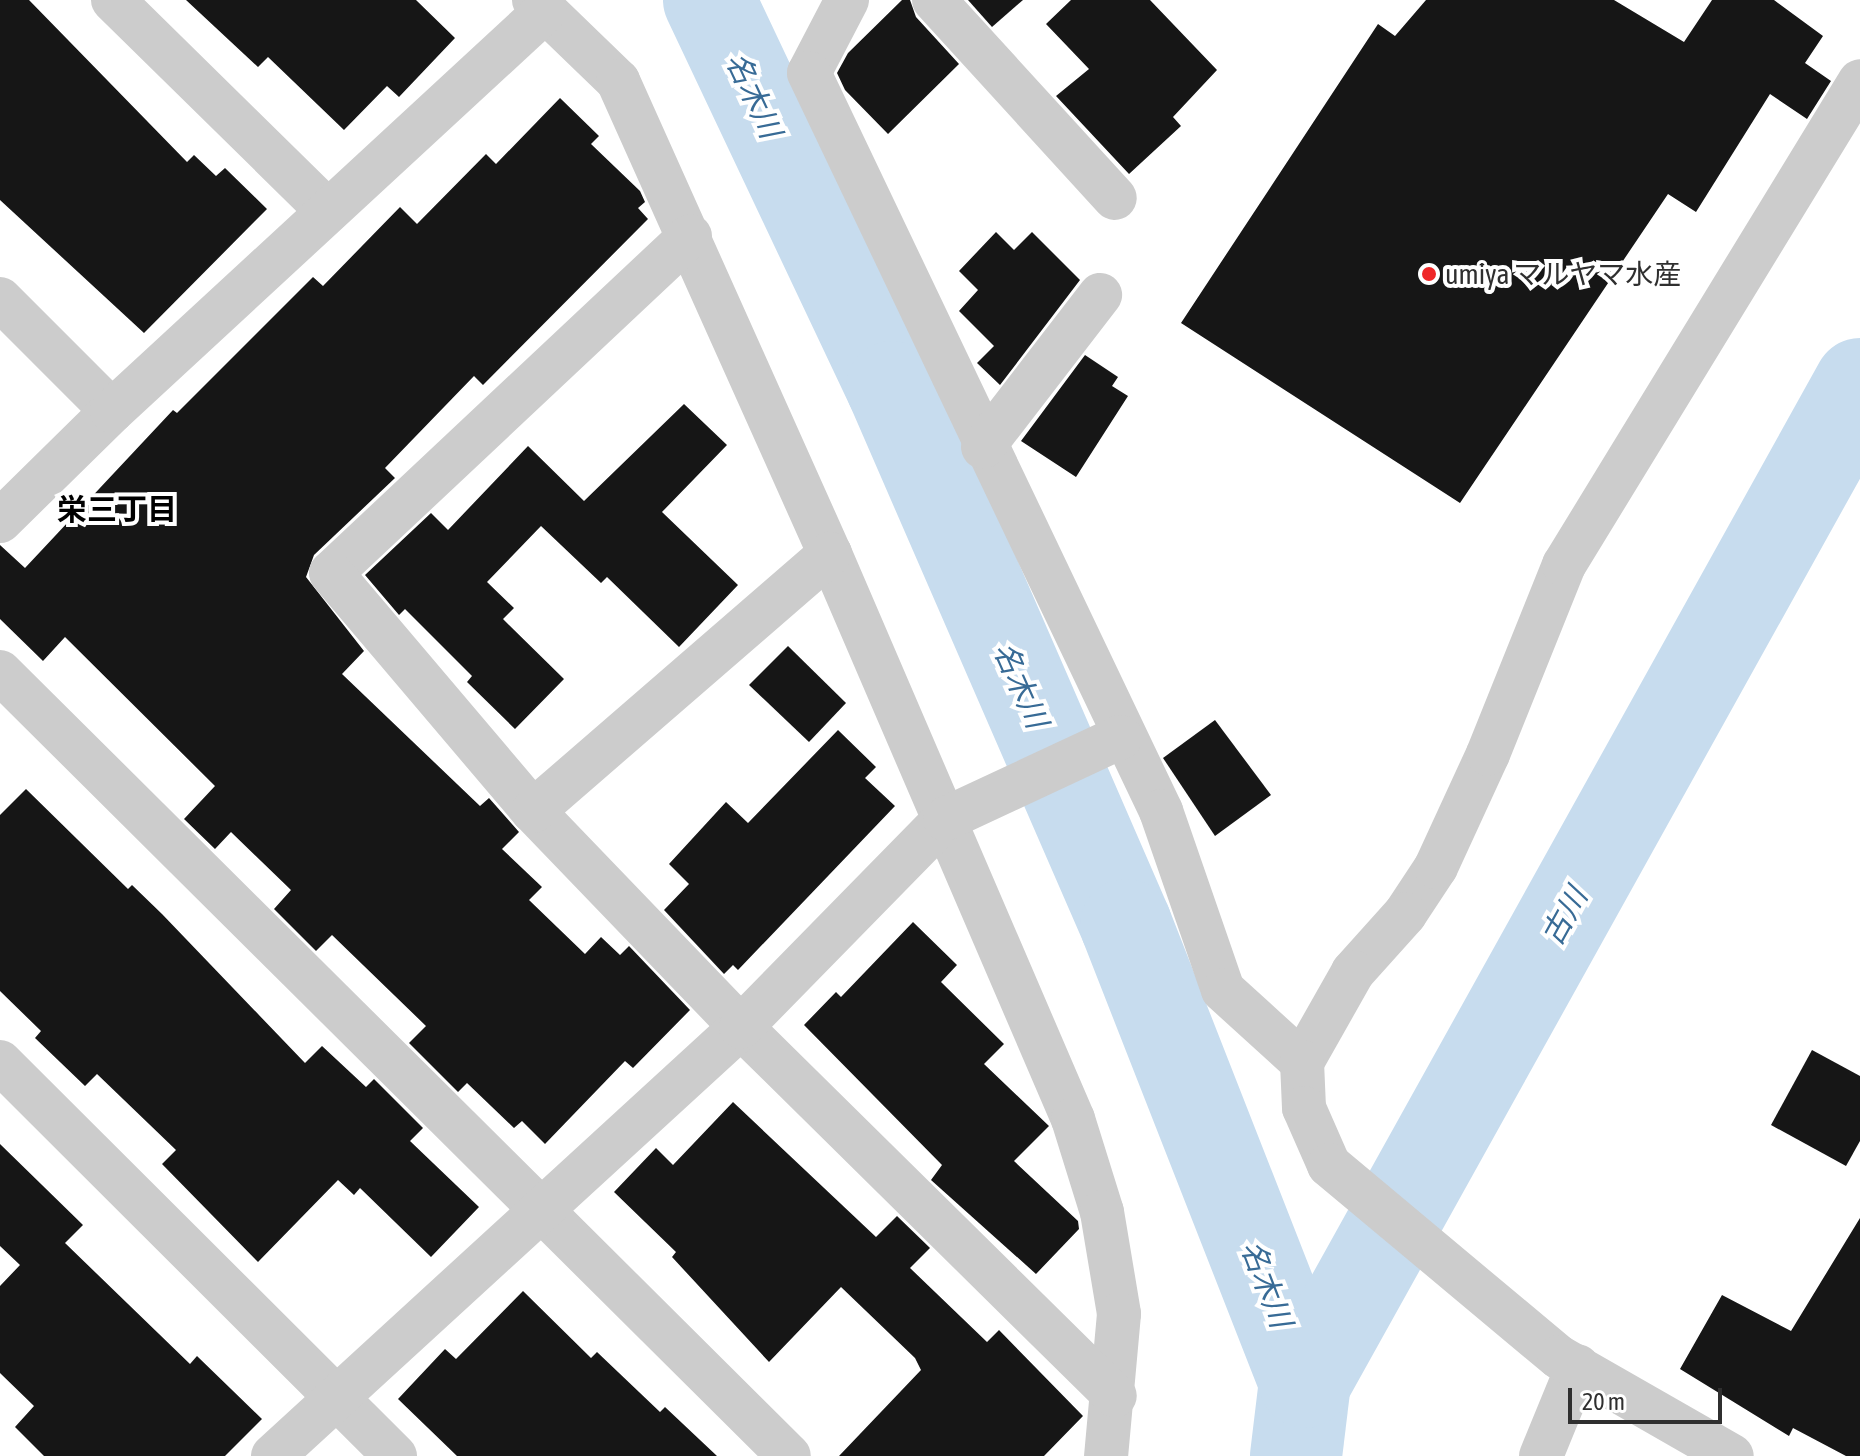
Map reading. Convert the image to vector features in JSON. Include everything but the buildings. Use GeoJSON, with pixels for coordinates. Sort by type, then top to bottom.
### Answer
{"type":"FeatureCollection","features":[{"type":"Feature","properties":{"kind":"street"},"geometry":{"type":"LineString","coordinates":[[113,0],[328,211]]}},
{"type":"Feature","properties":{"kind":"street"},"geometry":{"type":"LineString","coordinates":[[847,0],[809,73],[1121,737],[1161,811],[1223,990],[1302,1062]]}},
{"type":"Feature","properties":{"kind":"street"},"geometry":{"type":"LineString","coordinates":[[934,0],[1115,198]]}},
{"type":"Feature","properties":{"kind":"street"},"geometry":{"type":"LineString","coordinates":[[0,521],[112,411],[328,211],[539,5],[618,81],[830,554],[1073,1119],[1102,1212],[1119,1314],[1115,1396],[1106,1456]]}},
{"type":"Feature","properties":{"kind":"street"},"geometry":{"type":"LineString","coordinates":[[1732,1456],[1569,1362],[1329,1165],[1304,1108],[1302,1062],[1353,972],[1405,914],[1436,867],[1488,754],[1564,565],[1860,81]]}},
{"type":"Feature","properties":{"kind":"street"},"geometry":{"type":"LineString","coordinates":[[690,236],[331,573],[533,811],[741,1027],[1115,1396]]}},
{"type":"Feature","properties":{"kind":"street"},"geometry":{"type":"LineString","coordinates":[[983,447],[1100,295]]}},
{"type":"Feature","properties":{"kind":"street"},"geometry":{"type":"LineString","coordinates":[[0,299],[112,411]]}},
{"type":"Feature","properties":{"kind":"street"},"geometry":{"type":"LineString","coordinates":[[533,811],[830,554]]}},
{"type":"Feature","properties":{"kind":"street"},"geometry":{"type":"LineString","coordinates":[[0,672],[789,1456]]}},
{"type":"Feature","properties":{"kind":"street"},"geometry":{"type":"LineString","coordinates":[[273,1456],[741,1027],[945,819],[1121,737]]}},
{"type":"Feature","properties":{"kind":"street"},"geometry":{"type":"LineString","coordinates":[[0,1062],[395,1456]]}},
{"type":"Feature","properties":{"kind":"street"},"geometry":{"type":"LineString","coordinates":[[1541,1456],[1569,1362]]}},
{"type":"Feature","properties":{"kind":"waterway","name":"名木川"},"geometry":{"type":"LineString","coordinates":[[709,0],[892,387],[1126,925],[1305,1382]]}},
{"type":"Feature","properties":{"kind":"waterway","name":"古川"},"geometry":{"type":"LineString","coordinates":[[1296,1456],[1305,1382],[1860,384]]}},
{"type":"Feature","properties":{"kind":"place","name":"umiya マルヤマ水産"},"geometry":{"type":"Point","coordinates":[1429,274]}},
{"type":"Feature","properties":{"kind":"district","name":"栄三丁目"},"geometry":{"type":"Point","coordinates":[117,509]}}]}
